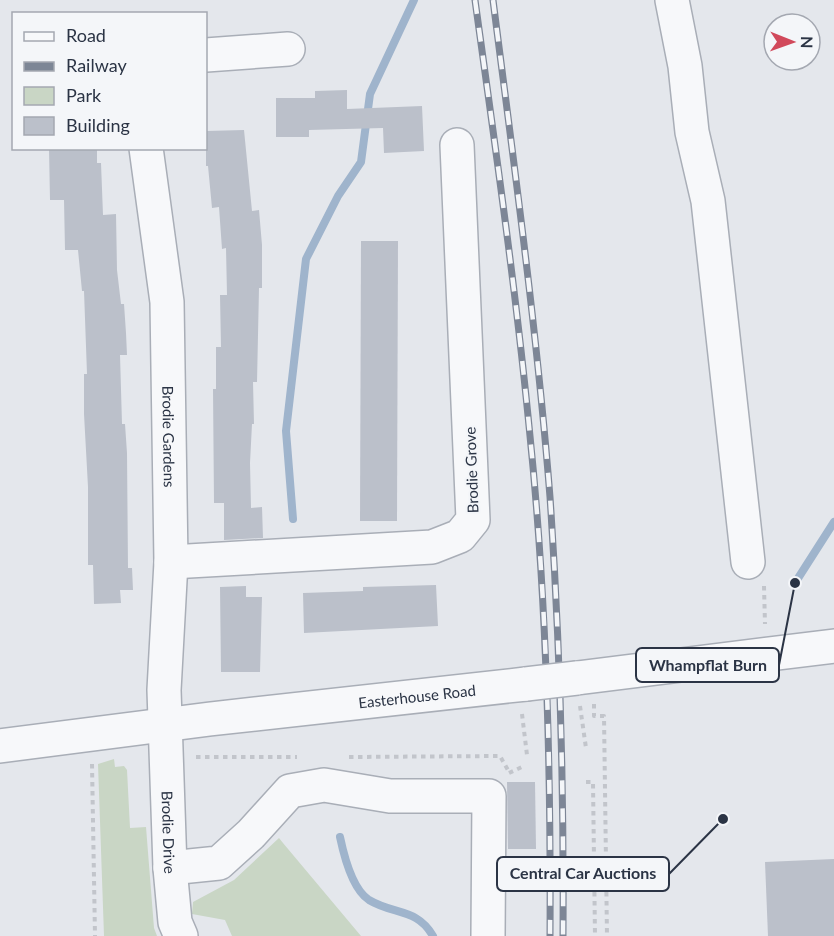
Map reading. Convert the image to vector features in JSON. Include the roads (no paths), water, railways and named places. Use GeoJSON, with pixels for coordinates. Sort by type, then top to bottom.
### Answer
{"type":"FeatureCollection","features":[{"type":"Feature","properties":{"kind":"street"},"geometry":{"type":"LineString","coordinates":[[672,0],[685,66],[692,132],[708,201],[748,562]]}},
{"type":"Feature","properties":{"kind":"street"},"geometry":{"type":"LineString","coordinates":[[207,55],[288,48]]}},
{"type":"Feature","properties":{"kind":"street","name":"Brodie Grove"},"geometry":{"type":"LineString","coordinates":[[171,562],[432,547],[460,536],[473,520],[457,144]]}},
{"type":"Feature","properties":{"kind":"street","name":"Brodie Gardens"},"geometry":{"type":"LineString","coordinates":[[146,150],[167,302],[171,562],[164,690],[165,725]]}},
{"type":"Feature","properties":{"kind":"street","name":"Easterhouse Road"},"geometry":{"type":"LineString","coordinates":[[0,746],[92,733],[522,685],[834,646]]}},
{"type":"Feature","properties":{"kind":"street","name":"Brodie Drive"},"geometry":{"type":"LineString","coordinates":[[165,725],[170,868],[175,922],[181,936]]}},
{"type":"Feature","properties":{"kind":"street"},"geometry":{"type":"LineString","coordinates":[[170,868],[219,863],[251,834],[290,791],[324,785],[390,796],[489,796],[488,936]]}},
{"type":"Feature","properties":{"kind":"waterway"},"geometry":{"type":"LineString","coordinates":[[293,519],[286,431],[306,259],[338,196],[361,162],[370,94],[414,0]]}},
{"type":"Feature","properties":{"kind":"waterway"},"geometry":{"type":"LineString","coordinates":[[795,583],[834,522]]}},
{"type":"Feature","properties":{"kind":"waterway"},"geometry":{"type":"LineString","coordinates":[[340,837],[353,880],[363,895],[378,905],[412,916],[427,927],[433,936]]}},
{"type":"Feature","properties":{"kind":"railway"},"geometry":{"type":"LineString","coordinates":[[475,0],[512,272],[536,498],[547,686],[550,936]]}},
{"type":"Feature","properties":{"kind":"railway"},"geometry":{"type":"LineString","coordinates":[[493,0],[532,310],[550,497],[561,716],[563,936]]}},
{"type":"Feature","properties":{"kind":"place","name":"Whampflat Burn"},"geometry":{"type":"Point","coordinates":[795,583]}},
{"type":"Feature","properties":{"kind":"place","name":"Central Car Auctions"},"geometry":{"type":"Point","coordinates":[723,819]}}]}
